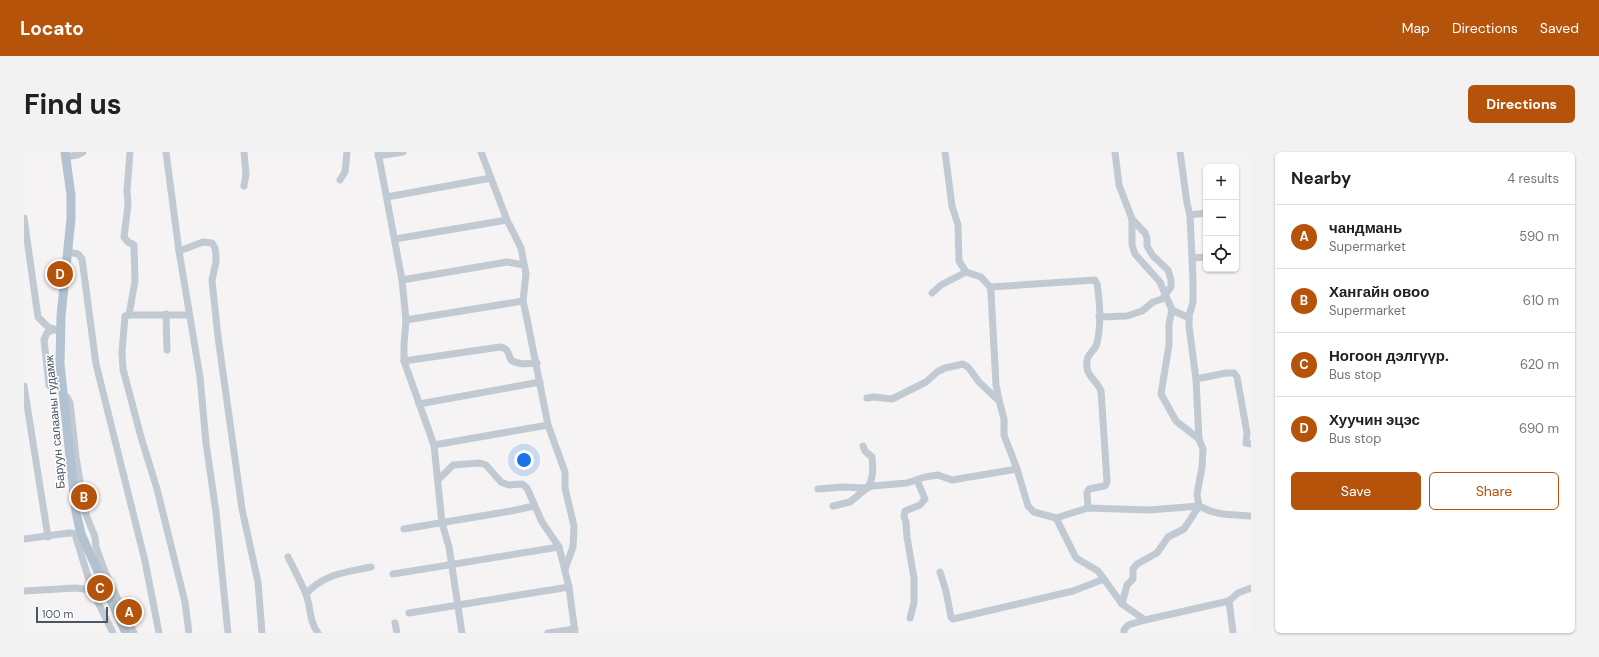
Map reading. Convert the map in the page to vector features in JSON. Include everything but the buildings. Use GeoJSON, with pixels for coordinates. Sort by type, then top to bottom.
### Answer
{"type":"FeatureCollection","features":[{"type":"Feature","properties":{"kind":"main road","name":"Баруун салааны гудамж"},"geometry":{"type":"LineString","coordinates":[[65,154],[71,194],[71,219],[57,331],[62,394],[80,512],[78,534],[119,611],[126,633]]}},
{"type":"Feature","properties":{"kind":"street"},"geometry":{"type":"LineString","coordinates":[[65,154],[77,155],[83,152]]}},
{"type":"Feature","properties":{"kind":"street"},"geometry":{"type":"LineString","coordinates":[[129,315],[135,281],[134,245],[128,242],[124,237],[128,204],[126,190],[130,152]]}},
{"type":"Feature","properties":{"kind":"street"},"geometry":{"type":"LineString","coordinates":[[166,152],[179,251],[200,377],[206,443],[216,512],[228,633]]}},
{"type":"Feature","properties":{"kind":"street"},"geometry":{"type":"LineString","coordinates":[[244,152],[246,174],[244,186]]}},
{"type":"Feature","properties":{"kind":"street"},"geometry":{"type":"LineString","coordinates":[[340,180],[345,172],[347,152]]}},
{"type":"Feature","properties":{"kind":"street"},"geometry":{"type":"LineString","coordinates":[[403,152],[378,154],[402,280],[406,320],[404,361],[434,445],[442,523],[449,547],[462,633]]}},
{"type":"Feature","properties":{"kind":"street"},"geometry":{"type":"LineString","coordinates":[[481,152],[508,220],[521,248],[526,274],[524,301],[548,425],[565,472],[565,488],[574,526],[573,547],[565,569]]}},
{"type":"Feature","properties":{"kind":"street"},"geometry":{"type":"LineString","coordinates":[[945,152],[952,206],[958,225],[959,261],[966,272],[981,277],[990,287],[992,297],[996,385],[998,400],[1004,419],[1004,435],[1017,469],[1028,506],[1031,510],[1038,514],[1056,518],[1088,508],[1149,510],[1199,506],[1222,514],[1251,515]]}},
{"type":"Feature","properties":{"kind":"street"},"geometry":{"type":"LineString","coordinates":[[1115,152],[1119,184],[1132,219],[1132,245],[1135,254],[1155,276],[1172,310],[1169,324],[1169,345],[1161,394],[1176,421],[1199,439]]}},
{"type":"Feature","properties":{"kind":"street"},"geometry":{"type":"LineString","coordinates":[[1122,604],[1127,585],[1133,579],[1134,569],[1137,564],[1157,553],[1168,537],[1184,529],[1199,506],[1197,494],[1202,467],[1203,449],[1199,439],[1196,379],[1189,326],[1189,318],[1193,302],[1193,258],[1190,215],[1180,152]]}},
{"type":"Feature","properties":{"kind":"street"},"geometry":{"type":"LineString","coordinates":[[387,197],[491,178]]}},
{"type":"Feature","properties":{"kind":"street"},"geometry":{"type":"LineString","coordinates":[[1190,215],[1203,213]]}},
{"type":"Feature","properties":{"kind":"street"},"geometry":{"type":"LineString","coordinates":[[24,218],[38,317],[48,326],[57,331]]}},
{"type":"Feature","properties":{"kind":"street"},"geometry":{"type":"LineString","coordinates":[[1099,317],[1127,316],[1142,312],[1153,302],[1162,299],[1171,288],[1171,280],[1168,270],[1153,256],[1147,246],[1147,238],[1145,233],[1132,219]]}},
{"type":"Feature","properties":{"kind":"street"},"geometry":{"type":"LineString","coordinates":[[395,239],[508,220]]}},
{"type":"Feature","properties":{"kind":"street"},"geometry":{"type":"LineString","coordinates":[[179,251],[203,242],[212,243],[215,248],[216,262],[212,280],[218,336],[242,509],[258,582],[262,633]]}},
{"type":"Feature","properties":{"kind":"street"},"geometry":{"type":"LineString","coordinates":[[68,252],[78,254],[82,259],[96,364],[148,576],[159,633]]}},
{"type":"Feature","properties":{"kind":"street"},"geometry":{"type":"LineString","coordinates":[[1193,258],[1203,257]]}},
{"type":"Feature","properties":{"kind":"street"},"geometry":{"type":"LineString","coordinates":[[402,280],[507,262],[524,265]]}},
{"type":"Feature","properties":{"kind":"street"},"geometry":{"type":"LineString","coordinates":[[932,293],[941,285],[966,272]]}},
{"type":"Feature","properties":{"kind":"street"},"geometry":{"type":"LineString","coordinates":[[990,287],[1095,280],[1098,288],[1099,317],[1097,344],[1095,349],[1090,352],[1087,366],[1088,374],[1099,385],[1101,391],[1107,481],[1106,485],[1104,486],[1089,489],[1087,493],[1088,508]]}},
{"type":"Feature","properties":{"kind":"street"},"geometry":{"type":"LineString","coordinates":[[406,320],[524,301]]}},
{"type":"Feature","properties":{"kind":"street"},"geometry":{"type":"LineString","coordinates":[[1172,310],[1189,318]]}},
{"type":"Feature","properties":{"kind":"street"},"geometry":{"type":"LineString","coordinates":[[189,315],[166,314],[125,316],[122,352],[123,369],[161,504],[185,602],[189,633]]}},
{"type":"Feature","properties":{"kind":"street"},"geometry":{"type":"LineString","coordinates":[[166,314],[167,350]]}},
{"type":"Feature","properties":{"kind":"street"},"geometry":{"type":"LineString","coordinates":[[49,385],[44,340],[47,333],[57,331]]}},
{"type":"Feature","properties":{"kind":"street"},"geometry":{"type":"LineString","coordinates":[[404,361],[505,347],[511,360],[515,362],[527,364],[537,363]]}},
{"type":"Feature","properties":{"kind":"street"},"geometry":{"type":"LineString","coordinates":[[868,398],[874,397],[892,399],[926,382],[936,372],[962,364],[968,367],[979,382],[998,400]]}},
{"type":"Feature","properties":{"kind":"street"},"geometry":{"type":"LineString","coordinates":[[1196,379],[1226,373],[1234,373],[1237,377],[1247,433],[1246,443],[1251,444]]}},
{"type":"Feature","properties":{"kind":"street"},"geometry":{"type":"LineString","coordinates":[[419,404],[540,382]]}},
{"type":"Feature","properties":{"kind":"street"},"geometry":{"type":"LineString","coordinates":[[24,386],[48,537]]}},
{"type":"Feature","properties":{"kind":"street"},"geometry":{"type":"LineString","coordinates":[[434,445],[548,425]]}},
{"type":"Feature","properties":{"kind":"street"},"geometry":{"type":"LineString","coordinates":[[833,506],[850,502],[871,483],[872,457],[863,446]]}},
{"type":"Feature","properties":{"kind":"street"},"geometry":{"type":"LineString","coordinates":[[438,480],[453,465],[480,463],[486,465],[501,482],[509,485],[522,484],[527,488],[542,522],[559,548],[569,587],[575,631],[548,633]]}},
{"type":"Feature","properties":{"kind":"street"},"geometry":{"type":"LineString","coordinates":[[818,489],[842,487],[867,488],[938,476],[952,480],[1017,469]]}},
{"type":"Feature","properties":{"kind":"street"},"geometry":{"type":"LineString","coordinates":[[910,618],[914,603],[914,578],[904,517],[905,511],[920,505],[925,499],[917,480]]}},
{"type":"Feature","properties":{"kind":"street"},"geometry":{"type":"LineString","coordinates":[[404,529],[534,506]]}},
{"type":"Feature","properties":{"kind":"street"},"geometry":{"type":"LineString","coordinates":[[80,512],[95,537],[96,547],[119,611],[134,633]]}},
{"type":"Feature","properties":{"kind":"street"},"geometry":{"type":"LineString","coordinates":[[1056,518],[1076,558],[1098,570],[1122,604],[1144,620]]}},
{"type":"Feature","properties":{"kind":"street"},"geometry":{"type":"LineString","coordinates":[[24,539],[78,534],[92,590],[112,633]]}},
{"type":"Feature","properties":{"kind":"street"},"geometry":{"type":"LineString","coordinates":[[393,574],[559,548]]}},
{"type":"Feature","properties":{"kind":"street"},"geometry":{"type":"LineString","coordinates":[[288,557],[306,594],[311,622],[318,633]]}},
{"type":"Feature","properties":{"kind":"street"},"geometry":{"type":"LineString","coordinates":[[306,594],[318,582],[329,577],[371,566]]}},
{"type":"Feature","properties":{"kind":"street"},"geometry":{"type":"LineString","coordinates":[[940,572],[953,620],[1072,591],[1104,580]]}},
{"type":"Feature","properties":{"kind":"street"},"geometry":{"type":"LineString","coordinates":[[409,613],[569,587]]}},
{"type":"Feature","properties":{"kind":"street"},"geometry":{"type":"LineString","coordinates":[[24,591],[76,588],[92,590]]}},
{"type":"Feature","properties":{"kind":"street"},"geometry":{"type":"LineString","coordinates":[[1122,632],[1128,625],[1144,620],[1228,601],[1238,593],[1251,588]]}},
{"type":"Feature","properties":{"kind":"street"},"geometry":{"type":"LineString","coordinates":[[1228,601],[1233,633]]}},
{"type":"Feature","properties":{"kind":"street"},"geometry":{"type":"LineString","coordinates":[[395,623],[397,633]]}},
{"type":"Feature","properties":{"kind":"place","name":"Хуучин эцэс"},"geometry":{"type":"Point","coordinates":[60,274]}},
{"type":"Feature","properties":{"kind":"place","name":"Хангайн овоо"},"geometry":{"type":"Point","coordinates":[84,497]}},
{"type":"Feature","properties":{"kind":"place","name":"Ногоон дэлгүүр."},"geometry":{"type":"Point","coordinates":[100,588]}},
{"type":"Feature","properties":{"kind":"place","name":"чандмань"},"geometry":{"type":"Point","coordinates":[129,612]}}]}
